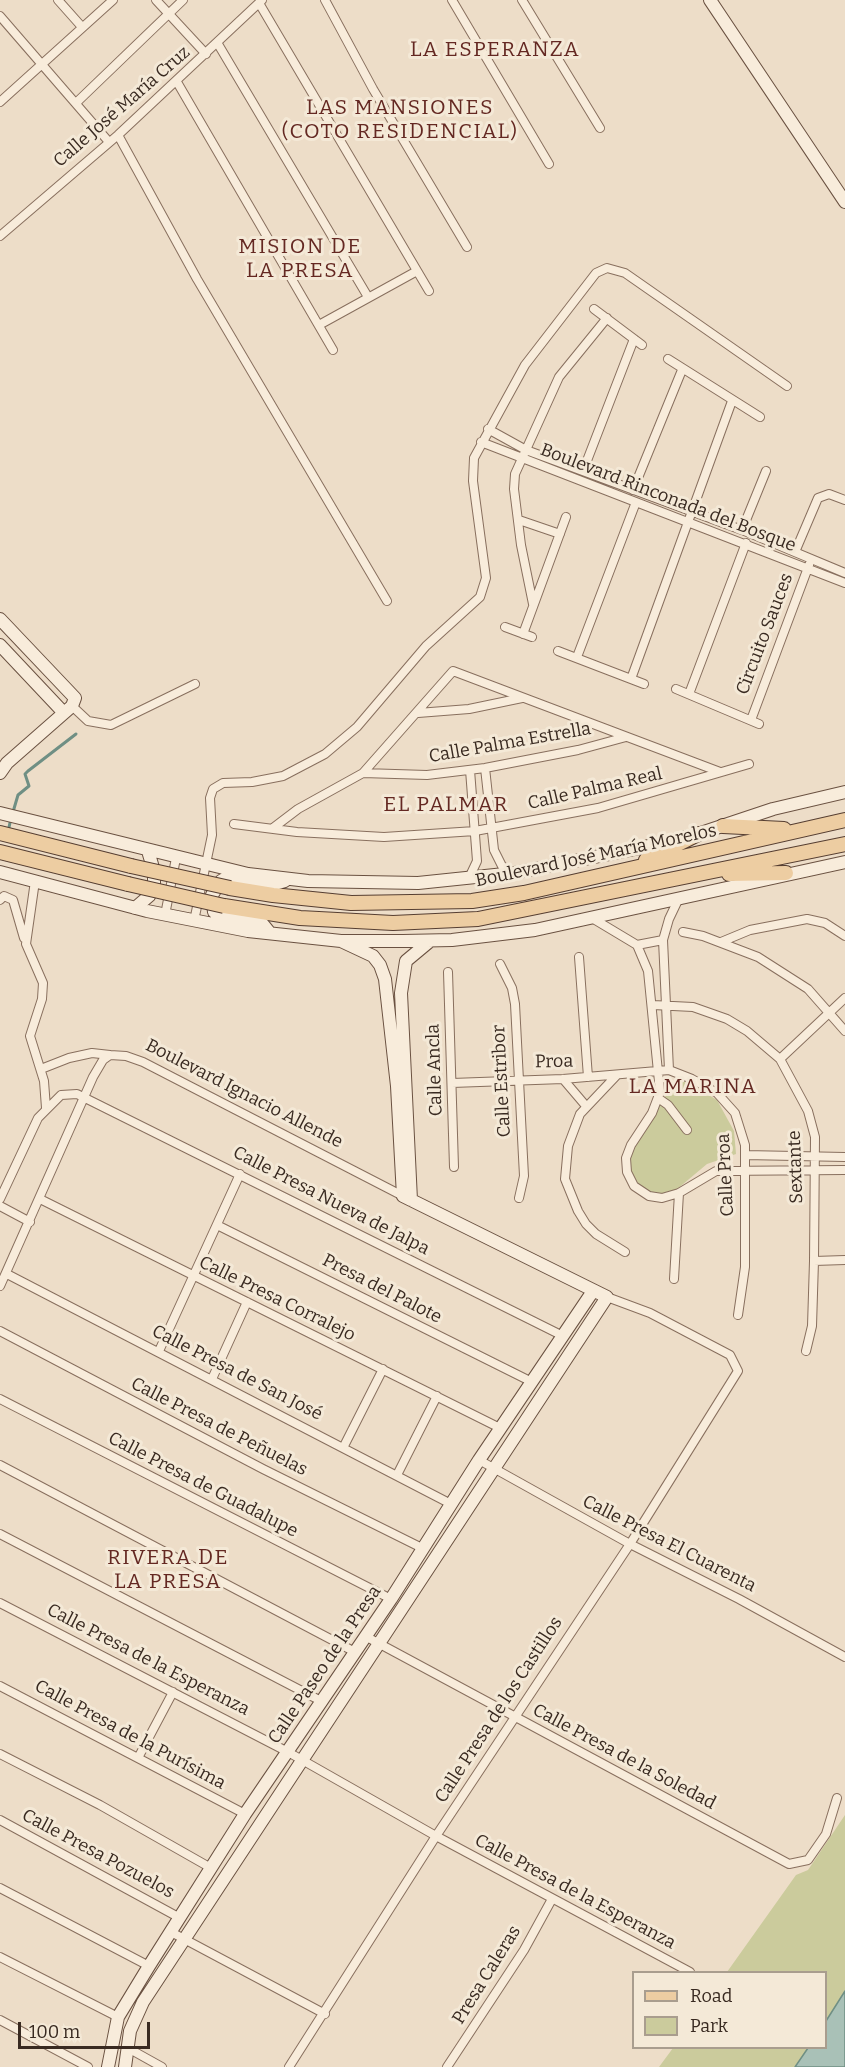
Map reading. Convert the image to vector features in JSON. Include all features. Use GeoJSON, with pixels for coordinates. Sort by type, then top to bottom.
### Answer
{"type":"FeatureCollection","features":[{"type":"Feature","properties":{"kind":"main road","name":"Boulevard José María Morelos"},"geometry":{"type":"LineString","coordinates":[[0,833],[180,878],[273,896],[351,903],[447,903],[490,899],[626,871],[845,820]]}},
{"type":"Feature","properties":{"kind":"main road"},"geometry":{"type":"LineString","coordinates":[[723,826],[798,830]]}},
{"type":"Feature","properties":{"kind":"main road"},"geometry":{"type":"LineString","coordinates":[[626,871],[698,834]]}},
{"type":"Feature","properties":{"kind":"main road","name":"Boulevard José María Morelos"},"geometry":{"type":"LineString","coordinates":[[0,852],[224,906],[300,918],[393,923],[478,919],[845,844]]}},
{"type":"Feature","properties":{"kind":"main road"},"geometry":{"type":"LineString","coordinates":[[700,874],[786,873]]}},
{"type":"Feature","properties":{"kind":"street"},"geometry":{"type":"LineString","coordinates":[[58,0],[82,27]]}},
{"type":"Feature","properties":{"kind":"street"},"geometry":{"type":"LineString","coordinates":[[0,102],[113,0]]}},
{"type":"Feature","properties":{"kind":"street"},"geometry":{"type":"LineString","coordinates":[[156,0],[206,54]]}},
{"type":"Feature","properties":{"kind":"street"},"geometry":{"type":"LineString","coordinates":[[77,102],[183,0]]}},
{"type":"Feature","properties":{"kind":"street"},"geometry":{"type":"LineString","coordinates":[[325,0],[373,89],[467,247]]}},
{"type":"Feature","properties":{"kind":"street"},"geometry":{"type":"LineString","coordinates":[[452,0],[549,164]]}},
{"type":"Feature","properties":{"kind":"street"},"geometry":{"type":"LineString","coordinates":[[522,0],[600,128]]}},
{"type":"Feature","properties":{"kind":"street"},"geometry":{"type":"LineString","coordinates":[[710,0],[845,202]]}},
{"type":"Feature","properties":{"kind":"street"},"geometry":{"type":"LineString","coordinates":[[260,2],[429,291]]}},
{"type":"Feature","properties":{"kind":"street","name":"Calle José María Cruz"},"geometry":{"type":"LineString","coordinates":[[0,236],[177,82],[260,2]]}},
{"type":"Feature","properties":{"kind":"street"},"geometry":{"type":"LineString","coordinates":[[0,16],[77,102],[109,142]]}},
{"type":"Feature","properties":{"kind":"street"},"geometry":{"type":"LineString","coordinates":[[218,44],[368,297]]}},
{"type":"Feature","properties":{"kind":"street"},"geometry":{"type":"LineString","coordinates":[[177,82],[333,350]]}},
{"type":"Feature","properties":{"kind":"street"},"geometry":{"type":"LineString","coordinates":[[118,135],[197,279],[334,507],[387,601]]}},
{"type":"Feature","properties":{"kind":"street"},"geometry":{"type":"LineString","coordinates":[[194,921],[212,829],[210,798],[216,786],[223,783],[272,779],[293,772],[325,754],[357,727],[426,646],[480,597],[486,578],[472,473],[474,458],[525,365],[545,336],[596,273],[607,268],[618,270],[634,278],[788,386]]}},
{"type":"Feature","properties":{"kind":"street"},"geometry":{"type":"LineString","coordinates":[[319,325],[417,271]]}},
{"type":"Feature","properties":{"kind":"street"},"geometry":{"type":"LineString","coordinates":[[594,309],[642,345]]}},
{"type":"Feature","properties":{"kind":"street"},"geometry":{"type":"LineString","coordinates":[[533,604],[521,545],[514,482],[521,460],[559,377],[607,318]]}},
{"type":"Feature","properties":{"kind":"street"},"geometry":{"type":"LineString","coordinates":[[583,471],[634,339]]}},
{"type":"Feature","properties":{"kind":"street"},"geometry":{"type":"LineString","coordinates":[[668,359],[682,370],[760,417]]}},
{"type":"Feature","properties":{"kind":"street"},"geometry":{"type":"LineString","coordinates":[[633,490],[682,370]]}},
{"type":"Feature","properties":{"kind":"street"},"geometry":{"type":"LineString","coordinates":[[631,679],[732,401]]}},
{"type":"Feature","properties":{"kind":"street","name":"Boulevard Rinconada del Bosque"},"geometry":{"type":"LineString","coordinates":[[488,429],[526,450],[742,530],[845,573]]}},
{"type":"Feature","properties":{"kind":"street","name":"Boulevard Rinconada del Bosque"},"geometry":{"type":"LineString","coordinates":[[481,442],[521,460],[746,543],[845,583]]}},
{"type":"Feature","properties":{"kind":"street"},"geometry":{"type":"LineString","coordinates":[[742,530],[766,471]]}},
{"type":"Feature","properties":{"kind":"street"},"geometry":{"type":"LineString","coordinates":[[795,552],[818,498],[829,494],[845,500]]}},
{"type":"Feature","properties":{"kind":"street"},"geometry":{"type":"LineString","coordinates":[[577,657],[636,502]]}},
{"type":"Feature","properties":{"kind":"street"},"geometry":{"type":"LineString","coordinates":[[504,627],[527,635],[533,604],[566,517]]}},
{"type":"Feature","properties":{"kind":"street"},"geometry":{"type":"LineString","coordinates":[[519,520],[560,534]]}},
{"type":"Feature","properties":{"kind":"street"},"geometry":{"type":"LineString","coordinates":[[689,694],[746,543]]}},
{"type":"Feature","properties":{"kind":"street","name":"Circuito Sauces"},"geometry":{"type":"LineString","coordinates":[[676,689],[755,722],[811,559]]}},
{"type":"Feature","properties":{"kind":"street"},"geometry":{"type":"LineString","coordinates":[[0,619],[75,698],[68,710],[7,763],[0,773]]}},
{"type":"Feature","properties":{"kind":"street"},"geometry":{"type":"LineString","coordinates":[[0,645],[68,710],[88,721],[111,725],[195,684]]}},
{"type":"Feature","properties":{"kind":"street"},"geometry":{"type":"LineString","coordinates":[[558,651],[644,684]]}},
{"type":"Feature","properties":{"kind":"street","name":"Calle Palma Real"},"geometry":{"type":"LineString","coordinates":[[273,828],[298,809],[363,774],[453,671],[720,772]]}},
{"type":"Feature","properties":{"kind":"street"},"geometry":{"type":"LineString","coordinates":[[418,713],[469,709],[523,697]]}},
{"type":"Feature","properties":{"kind":"street","name":"Calle Palma Estrella"},"geometry":{"type":"LineString","coordinates":[[363,774],[417,776],[485,768],[578,750],[627,737]]}},
{"type":"Feature","properties":{"kind":"street"},"geometry":{"type":"LineString","coordinates":[[720,772],[749,764]]}},
{"type":"Feature","properties":{"kind":"street"},"geometry":{"type":"LineString","coordinates":[[485,768],[497,858],[502,866],[514,873]]}},
{"type":"Feature","properties":{"kind":"street"},"geometry":{"type":"LineString","coordinates":[[468,879],[476,865],[470,770]]}},
{"type":"Feature","properties":{"kind":"street","name":"Calle Palma Real"},"geometry":{"type":"LineString","coordinates":[[273,828],[384,837],[492,829],[598,808],[720,772]]}},
{"type":"Feature","properties":{"kind":"street","name":"Boulevard José María Morelos"},"geometry":{"type":"LineString","coordinates":[[0,813],[206,866],[288,879],[418,883],[514,873],[698,834],[773,809],[845,792]]}},
{"type":"Feature","properties":{"kind":"street"},"geometry":{"type":"LineString","coordinates":[[234,824],[273,828]]}},
{"type":"Feature","properties":{"kind":"street"},"geometry":{"type":"LineString","coordinates":[[135,908],[149,896],[154,887],[154,871],[148,851]]}},
{"type":"Feature","properties":{"kind":"street"},"geometry":{"type":"LineString","coordinates":[[165,915],[176,858]]}},
{"type":"Feature","properties":{"kind":"street"},"geometry":{"type":"LineString","coordinates":[[0,872],[135,908],[194,921],[341,941],[402,941],[506,934],[591,918],[786,873],[845,862]]}},
{"type":"Feature","properties":{"kind":"street"},"geometry":{"type":"LineString","coordinates":[[270,933],[265,924],[261,922],[221,916],[214,912],[211,902],[212,895],[220,881],[226,879],[268,886],[288,879]]}},
{"type":"Feature","properties":{"kind":"street"},"geometry":{"type":"LineString","coordinates":[[26,944],[31,880]]}},
{"type":"Feature","properties":{"kind":"street"},"geometry":{"type":"LineString","coordinates":[[0,900],[4,896],[13,900],[26,944],[43,983],[42,999],[30,1036],[41,1069],[46,1108]]}},
{"type":"Feature","properties":{"kind":"street"},"geometry":{"type":"LineString","coordinates":[[657,1072],[669,1070],[663,940],[669,919],[680,898]]}},
{"type":"Feature","properties":{"kind":"street"},"geometry":{"type":"LineString","coordinates":[[591,918],[637,945],[648,971],[653,1005],[658,1098],[628,1152],[627,1172],[634,1186],[649,1196],[662,1198],[679,1193],[716,1171],[845,1170]]}},
{"type":"Feature","properties":{"kind":"street"},"geometry":{"type":"LineString","coordinates":[[721,942],[750,930],[807,919],[825,923],[845,936]]}},
{"type":"Feature","properties":{"kind":"street"},"geometry":{"type":"LineString","coordinates":[[683,932],[721,942],[758,957],[808,989],[830,1011],[845,1031]]}},
{"type":"Feature","properties":{"kind":"street"},"geometry":{"type":"LineString","coordinates":[[407,1198],[401,993],[405,961],[432,940]]}},
{"type":"Feature","properties":{"kind":"street"},"geometry":{"type":"LineString","coordinates":[[637,945],[663,940]]}},
{"type":"Feature","properties":{"kind":"street"},"geometry":{"type":"LineString","coordinates":[[341,941],[373,956],[380,965],[385,980],[407,1198]]}},
{"type":"Feature","properties":{"kind":"street"},"geometry":{"type":"LineString","coordinates":[[579,957],[588,1077]]}},
{"type":"Feature","properties":{"kind":"street","name":"Calle Estribor"},"geometry":{"type":"LineString","coordinates":[[500,964],[513,988],[524,1176],[519,1198]]}},
{"type":"Feature","properties":{"kind":"street","name":"Calle Ancla"},"geometry":{"type":"LineString","coordinates":[[448,972],[454,1167]]}},
{"type":"Feature","properties":{"kind":"street"},"geometry":{"type":"LineString","coordinates":[[780,1059],[845,998]]}},
{"type":"Feature","properties":{"kind":"street","name":"Sextante"},"geometry":{"type":"LineString","coordinates":[[653,1005],[693,1006],[727,1019],[747,1031],[780,1059],[808,1111],[814,1137],[814,1261],[812,1326],[806,1351]]}},
{"type":"Feature","properties":{"kind":"street","name":"Boulevard Ignacio Allende"},"geometry":{"type":"LineString","coordinates":[[41,1069],[69,1058],[92,1053],[126,1056],[143,1062],[593,1291],[650,1313],[730,1355],[738,1371]]}},
{"type":"Feature","properties":{"kind":"street"},"geometry":{"type":"LineString","coordinates":[[0,1286],[98,1068],[110,1055]]}},
{"type":"Feature","properties":{"kind":"street","name":"Calle Proa"},"geometry":{"type":"LineString","coordinates":[[669,1070],[705,1085],[727,1102],[741,1124],[745,1155],[743,1170],[746,1179],[745,1267],[738,1315]]}},
{"type":"Feature","properties":{"kind":"street","name":"Proa"},"geometry":{"type":"LineString","coordinates":[[452,1083],[518,1078],[563,1079],[657,1072]]}},
{"type":"Feature","properties":{"kind":"street"},"geometry":{"type":"LineString","coordinates":[[616,1076],[586,1106],[568,1146],[565,1179],[586,1224],[596,1234],[625,1252]]}},
{"type":"Feature","properties":{"kind":"street"},"geometry":{"type":"LineString","coordinates":[[563,1079],[586,1106]]}},
{"type":"Feature","properties":{"kind":"street"},"geometry":{"type":"LineString","coordinates":[[0,1199],[38,1118],[46,1108],[66,1094],[85,1096]]}},
{"type":"Feature","properties":{"kind":"street","name":"Calle Presa Nueva de Jalpa"},"geometry":{"type":"LineString","coordinates":[[85,1096],[563,1336]]}},
{"type":"Feature","properties":{"kind":"street"},"geometry":{"type":"LineString","coordinates":[[658,1098],[668,1105],[687,1130]]}},
{"type":"Feature","properties":{"kind":"street"},"geometry":{"type":"LineString","coordinates":[[745,1155],[845,1157]]}},
{"type":"Feature","properties":{"kind":"street"},"geometry":{"type":"LineString","coordinates":[[159,1351],[240,1174]]}},
{"type":"Feature","properties":{"kind":"street"},"geometry":{"type":"LineString","coordinates":[[674,1279],[679,1193]]}},
{"type":"Feature","properties":{"kind":"street","name":"Calle Presa Corralejo"},"geometry":{"type":"LineString","coordinates":[[40,1198],[500,1428]]}},
{"type":"Feature","properties":{"kind":"street"},"geometry":{"type":"LineString","coordinates":[[0,1206],[30,1222]]}},
{"type":"Feature","properties":{"kind":"street","name":"Presa del Palote"},"geometry":{"type":"LineString","coordinates":[[218,1225],[532,1382]]}},
{"type":"Feature","properties":{"kind":"street"},"geometry":{"type":"LineString","coordinates":[[814,1261],[845,1260]]}},
{"type":"Feature","properties":{"kind":"street","name":"Calle Presa de San José"},"geometry":{"type":"LineString","coordinates":[[7,1274],[344,1446],[452,1504]]}},
{"type":"Feature","properties":{"kind":"street","name":"Calle Paseo de la Presa"},"geometry":{"type":"LineString","coordinates":[[108,2067],[118,2018],[149,1966],[246,1814],[323,1702],[424,1549],[500,1428],[593,1291]]}},
{"type":"Feature","properties":{"kind":"street","name":"Calle Paseo de la Presa"},"geometry":{"type":"LineString","coordinates":[[125,2067],[126,2047],[135,2016],[143,2001],[607,1297]]}},
{"type":"Feature","properties":{"kind":"street"},"geometry":{"type":"LineString","coordinates":[[212,1379],[247,1302]]}},
{"type":"Feature","properties":{"kind":"street","name":"Calle Presa de Peñuelas"},"geometry":{"type":"LineString","coordinates":[[0,1331],[263,1469],[424,1549]]}},
{"type":"Feature","properties":{"kind":"street"},"geometry":{"type":"LineString","coordinates":[[344,1446],[382,1369]]}},
{"type":"Feature","properties":{"kind":"street","name":"Calle Presa de los Castillos"},"geometry":{"type":"LineString","coordinates":[[289,2067],[325,2014],[436,1836],[630,1544],[738,1371]]}},
{"type":"Feature","properties":{"kind":"street"},"geometry":{"type":"LineString","coordinates":[[398,1475],[437,1396]]}},
{"type":"Feature","properties":{"kind":"street","name":"Calle Presa de Guadalupe"},"geometry":{"type":"LineString","coordinates":[[0,1399],[391,1599]]}},
{"type":"Feature","properties":{"kind":"street","name":"Calle Presa El Cuarenta"},"geometry":{"type":"LineString","coordinates":[[479,1460],[630,1544],[739,1599],[845,1657]]}},
{"type":"Feature","properties":{"kind":"street"},"geometry":{"type":"LineString","coordinates":[[0,1465],[355,1652]]}},
{"type":"Feature","properties":{"kind":"street"},"geometry":{"type":"LineString","coordinates":[[0,1534],[323,1702]]}},
{"type":"Feature","properties":{"kind":"street","name":"Calle Presa de la Esperanza"},"geometry":{"type":"LineString","coordinates":[[0,1603],[288,1752],[436,1836],[688,1971]]}},
{"type":"Feature","properties":{"kind":"street","name":"Calle Presa de la Soledad"},"geometry":{"type":"LineString","coordinates":[[365,1636],[789,1864],[808,1860],[825,1834],[837,1798]]}},
{"type":"Feature","properties":{"kind":"street","name":"Calle Presa de la Purísima"},"geometry":{"type":"LineString","coordinates":[[0,1686],[246,1814]]}},
{"type":"Feature","properties":{"kind":"street"},"geometry":{"type":"LineString","coordinates":[[138,1758],[173,1692]]}},
{"type":"Feature","properties":{"kind":"street"},"geometry":{"type":"LineString","coordinates":[[0,1754],[100,1805],[211,1868]]}},
{"type":"Feature","properties":{"kind":"street","name":"Calle Presa Pozuelos"},"geometry":{"type":"LineString","coordinates":[[0,1820],[180,1918]]}},
{"type":"Feature","properties":{"kind":"street"},"geometry":{"type":"LineString","coordinates":[[0,1888],[149,1966]]}},
{"type":"Feature","properties":{"kind":"street","name":"Presa Caleras"},"geometry":{"type":"LineString","coordinates":[[447,2067],[528,1942],[552,1899]]}},
{"type":"Feature","properties":{"kind":"street"},"geometry":{"type":"LineString","coordinates":[[171,1932],[325,2014]]}},
{"type":"Feature","properties":{"kind":"street"},"geometry":{"type":"LineString","coordinates":[[0,1957],[118,2018]]}},
{"type":"Feature","properties":{"kind":"street"},"geometry":{"type":"LineString","coordinates":[[0,2020],[88,2067]]}},
{"type":"Feature","properties":{"kind":"street"},"geometry":{"type":"LineString","coordinates":[[126,2047],[162,2067]]}},
{"type":"Feature","properties":{"kind":"green space"},"geometry":{"type":"Polygon","coordinates":[[[685,1081],[717,1100],[734,1131],[736,1154],[707,1164],[676,1190],[664,1194],[649,1192],[640,1186],[630,1171],[630,1154],[671,1087],[685,1081]]]}},
{"type":"Feature","properties":{"kind":"green space"},"geometry":{"type":"Polygon","coordinates":[[[845,1815],[845,2067],[659,2067],[672,2049],[827,2049],[827,1971],[728,1971],[796,1875],[808,1870],[845,1815]]]}},
{"type":"Feature","properties":{"kind":"shaded area"},"geometry":{"type":"Polygon","coordinates":[[[845,1991],[845,2067],[795,2067],[807,2049],[827,2049],[827,2019],[845,1991]]]}},
{"type":"Feature","properties":{"kind":"waterway"},"geometry":{"type":"LineString","coordinates":[[13,812],[18,795],[29,786],[25,774],[76,734]]}},
{"type":"Feature","properties":{"kind":"waterway"},"geometry":{"type":"LineString","coordinates":[[8,832],[11,818]]}},
{"type":"Feature","properties":{"kind":"district","name":"LA ESPERANZA"},"geometry":{"type":"Point","coordinates":[495,50]}},
{"type":"Feature","properties":{"kind":"district","name":"LAS MANSIONES (COTO RESIDENCIAL)"},"geometry":{"type":"Point","coordinates":[400,120]}},
{"type":"Feature","properties":{"kind":"district","name":"MISION DE LA PRESA"},"geometry":{"type":"Point","coordinates":[300,259]}},
{"type":"Feature","properties":{"kind":"district","name":"EL PALMAR"},"geometry":{"type":"Point","coordinates":[446,805]}},
{"type":"Feature","properties":{"kind":"district","name":"LA MARINA"},"geometry":{"type":"Point","coordinates":[693,1087]}},
{"type":"Feature","properties":{"kind":"district","name":"RIVERA DE LA PRESA"},"geometry":{"type":"Point","coordinates":[168,1570]}}]}
